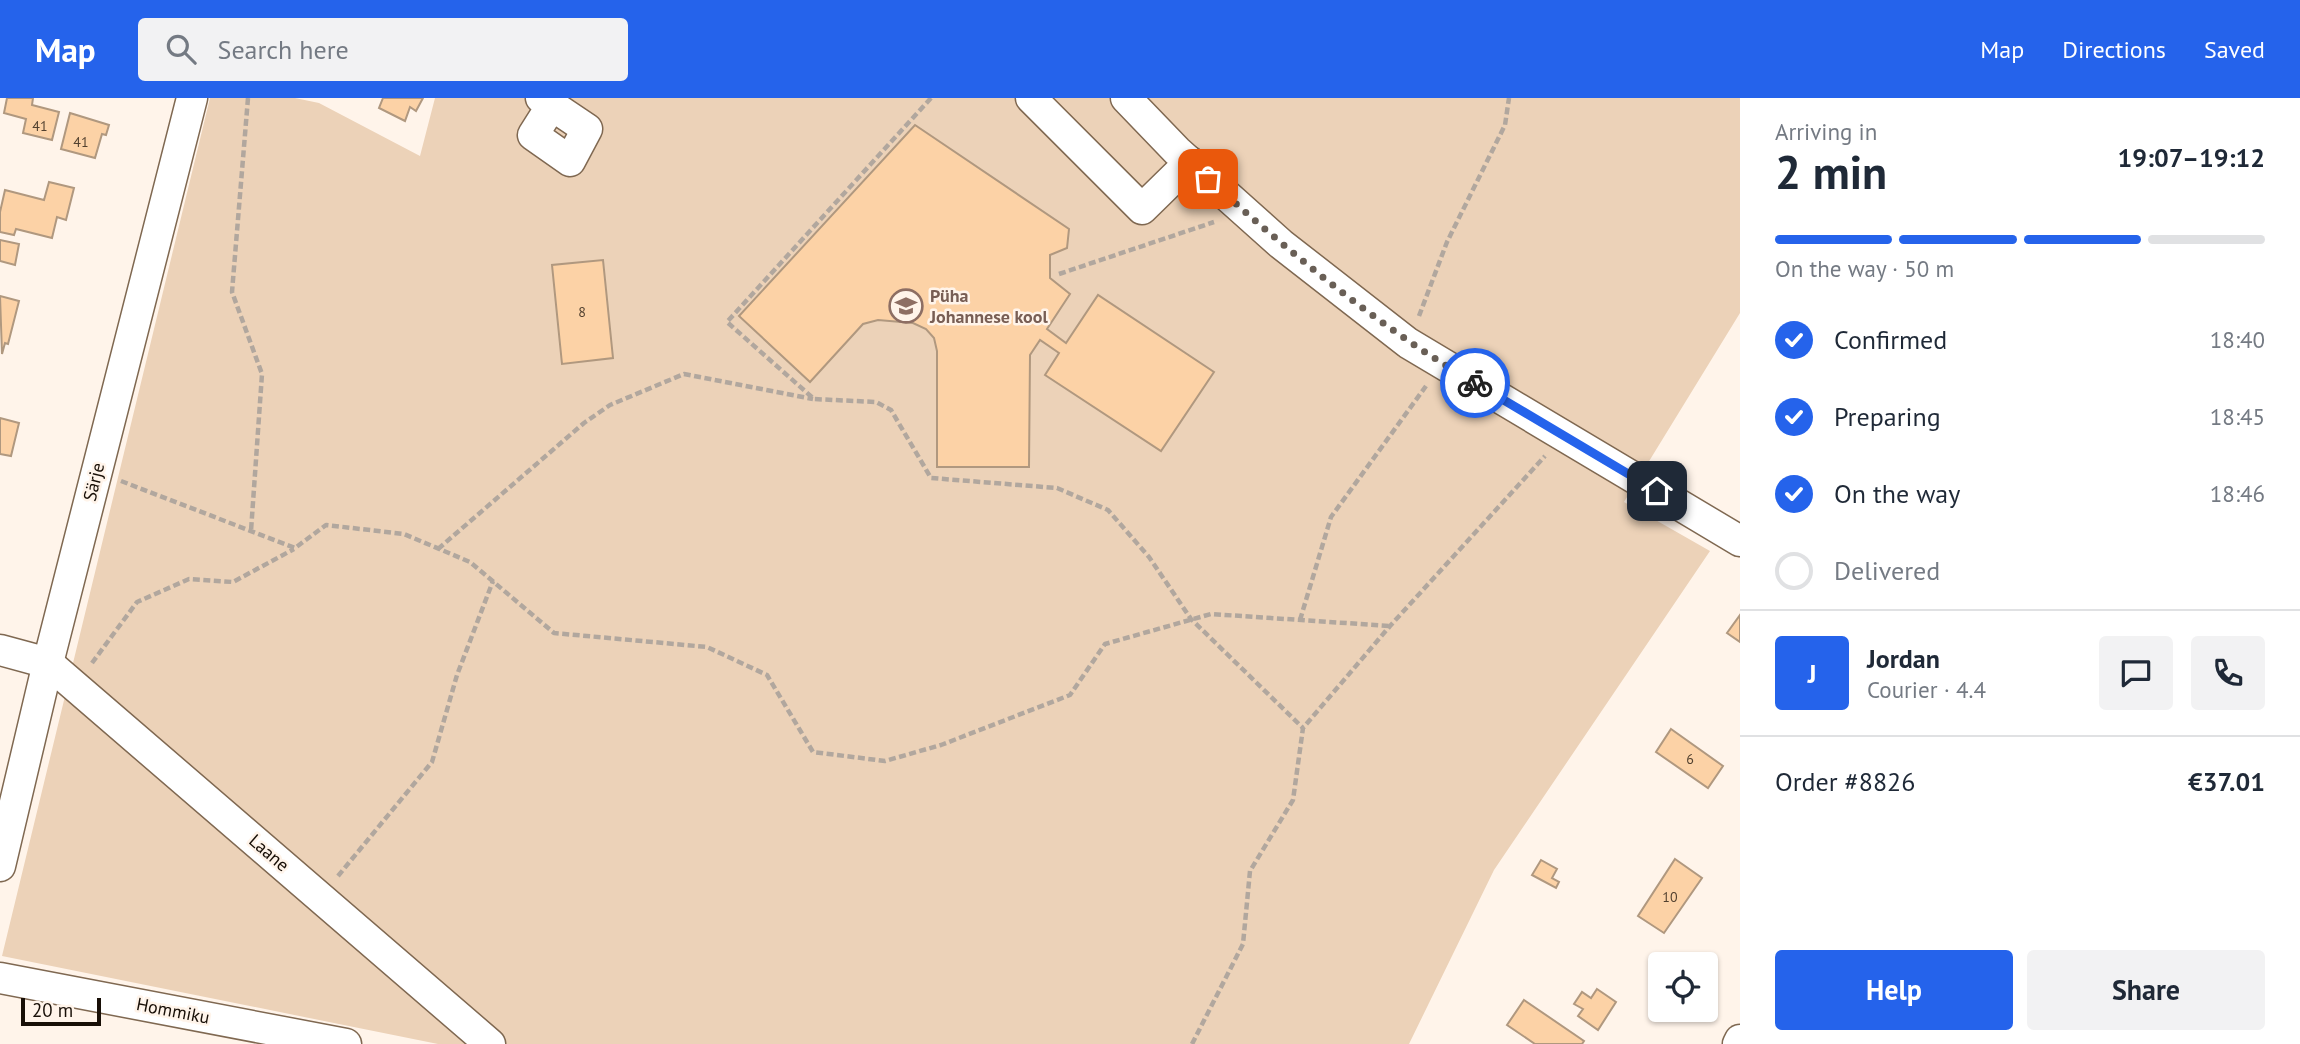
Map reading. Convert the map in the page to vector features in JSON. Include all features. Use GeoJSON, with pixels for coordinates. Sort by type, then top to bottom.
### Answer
{"type":"FeatureCollection","features":[{"type":"Feature","properties":{"kind":"street","name":"Särje"},"geometry":{"type":"LineString","coordinates":[[0,866],[48,663],[192,98]]}},
{"type":"Feature","properties":{"kind":"street"},"geometry":{"type":"LineString","coordinates":[[1031,98],[1142,209],[1190,162]]}},
{"type":"Feature","properties":{"kind":"street"},"geometry":{"type":"LineString","coordinates":[[1126,98],[1190,162],[1281,244],[1408,343],[1740,541]]}},
{"type":"Feature","properties":{"kind":"street"},"geometry":{"type":"LineString","coordinates":[[0,650],[48,663]]}},
{"type":"Feature","properties":{"kind":"street","name":"Laane"},"geometry":{"type":"LineString","coordinates":[[48,663],[490,1044]]}},
{"type":"Feature","properties":{"kind":"street","name":"Hommiku"},"geometry":{"type":"LineString","coordinates":[[0,978],[346,1044]]}},
{"type":"Feature","properties":{"kind":"path"},"geometry":{"type":"LineString","coordinates":[[248,98],[232,292],[262,374],[251,531]]}},
{"type":"Feature","properties":{"kind":"path"},"geometry":{"type":"LineString","coordinates":[[814,399],[727,322],[931,98]]}},
{"type":"Feature","properties":{"kind":"path"},"geometry":{"type":"LineString","coordinates":[[1408,343],[1447,242],[1505,125],[1509,98]]}},
{"type":"Feature","properties":{"kind":"path"},"geometry":{"type":"LineString","coordinates":[[1059,274],[1220,220]]}},
{"type":"Feature","properties":{"kind":"path"},"geometry":{"type":"LineString","coordinates":[[1300,620],[1331,517],[1441,363]]}},
{"type":"Feature","properties":{"kind":"path"},"geometry":{"type":"LineString","coordinates":[[438,549],[584,423],[610,405],[684,374],[814,399],[876,402],[891,410],[932,478],[1057,488],[1108,510],[1149,557],[1191,619],[1303,728]]}},
{"type":"Feature","properties":{"kind":"path"},"geometry":{"type":"LineString","coordinates":[[1192,1044],[1243,944],[1250,871],[1293,800],[1303,728],[1390,626],[1565,435]]}},
{"type":"Feature","properties":{"kind":"path"},"geometry":{"type":"LineString","coordinates":[[97,472],[295,548]]}},
{"type":"Feature","properties":{"kind":"path"},"geometry":{"type":"LineString","coordinates":[[75,686],[137,602],[188,579],[233,582],[295,548],[326,525],[404,534],[470,562],[554,633],[707,647],[766,675],[813,752],[885,761],[941,745],[1070,695],[1105,644],[1191,619],[1211,614],[1390,626]]}},
{"type":"Feature","properties":{"kind":"path"},"geometry":{"type":"LineString","coordinates":[[321,898],[432,762],[457,675],[493,581]]}},
{"type":"Feature","properties":{"kind":"shaded area"},"geometry":{"type":"Polygon","coordinates":[[[210,98],[295,98],[319,103],[420,156],[435,98],[1740,98],[1740,313],[1624,502],[1710,551],[1494,870],[1409,1044],[438,1044],[2,956],[210,98]]]}},
{"type":"Feature","properties":{"kind":"building"},"geometry":{"type":"Polygon","coordinates":[[[7,98],[33,98],[32,105],[59,112],[52,140],[23,133],[26,119],[4,113],[7,98]]]}},
{"type":"Feature","properties":{"kind":"building"},"geometry":{"type":"Polygon","coordinates":[[[383,98],[423,98],[416,111],[410,107],[405,121],[379,108],[383,98]]]}},
{"type":"Feature","properties":{"kind":"building"},"geometry":{"type":"Polygon","coordinates":[[[70,113],[109,125],[106,135],[102,134],[95,158],[61,149],[70,113]]]}},
{"type":"Feature","properties":{"kind":"building","name":"Püha Johannese kool"},"geometry":{"type":"Polygon","coordinates":[[[915,125],[1069,229],[1067,248],[1050,255],[1050,278],[1070,294],[1047,329],[1066,343],[1098,295],[1214,372],[1161,451],[1045,375],[1059,353],[1040,340],[1030,355],[1029,467],[937,467],[937,351],[934,338],[926,329],[913,323],[878,320],[863,324],[810,382],[739,316],[915,125]]]}},
{"type":"Feature","properties":{"kind":"building"},"geometry":{"type":"Polygon","coordinates":[[[49,182],[74,188],[66,220],[57,217],[52,238],[16,229],[14,235],[0,232],[0,212],[5,190],[44,200],[49,182]]]}},
{"type":"Feature","properties":{"kind":"building"},"geometry":{"type":"Polygon","coordinates":[[[0,240],[19,244],[15,265],[0,261],[0,240]]]}},
{"type":"Feature","properties":{"kind":"building"},"geometry":{"type":"Polygon","coordinates":[[[603,260],[613,358],[562,364],[552,265],[603,260]]]}},
{"type":"Feature","properties":{"kind":"building"},"geometry":{"type":"Polygon","coordinates":[[[0,296],[19,301],[8,344],[5,343],[2,354],[0,296]]]}},
{"type":"Feature","properties":{"kind":"building"},"geometry":{"type":"Polygon","coordinates":[[[0,418],[19,423],[11,456],[0,454],[0,418]]]}},
{"type":"Feature","properties":{"kind":"building"},"geometry":{"type":"Polygon","coordinates":[[[1740,615],[1740,642],[1727,633],[1740,615]]]}},
{"type":"Feature","properties":{"kind":"building"},"geometry":{"type":"Polygon","coordinates":[[[1671,729],[1723,766],[1708,788],[1656,752],[1671,729]]]}},
{"type":"Feature","properties":{"kind":"building"},"geometry":{"type":"Polygon","coordinates":[[[1675,859],[1702,878],[1664,933],[1638,916],[1675,859]]]}},
{"type":"Feature","properties":{"kind":"building"},"geometry":{"type":"Polygon","coordinates":[[[1541,860],[1557,869],[1552,878],[1559,882],[1556,888],[1532,875],[1541,860]]]}},
{"type":"Feature","properties":{"kind":"building"},"geometry":{"type":"Polygon","coordinates":[[[1597,989],[1616,1002],[1598,1030],[1578,1016],[1583,1009],[1574,1004],[1582,992],[1591,998],[1597,989]]]}},
{"type":"Feature","properties":{"kind":"building"},"geometry":{"type":"Polygon","coordinates":[[[1524,1000],[1584,1041],[1582,1044],[1535,1044],[1507,1025],[1524,1000]]]}},
{"type":"Feature","properties":{"kind":"way so far"},"geometry":{"type":"LineString","coordinates":[[1208,179],[1322,278],[1408,343],[1475,383]]}},
{"type":"Feature","properties":{"kind":"place","name":"Püha Johannese kool"},"geometry":{"type":"Point","coordinates":[906,306]}},
{"type":"Feature","properties":{"kind":"route"},"geometry":{"type":"LineString","coordinates":[[1475,383],[1657,491]]}}]}
